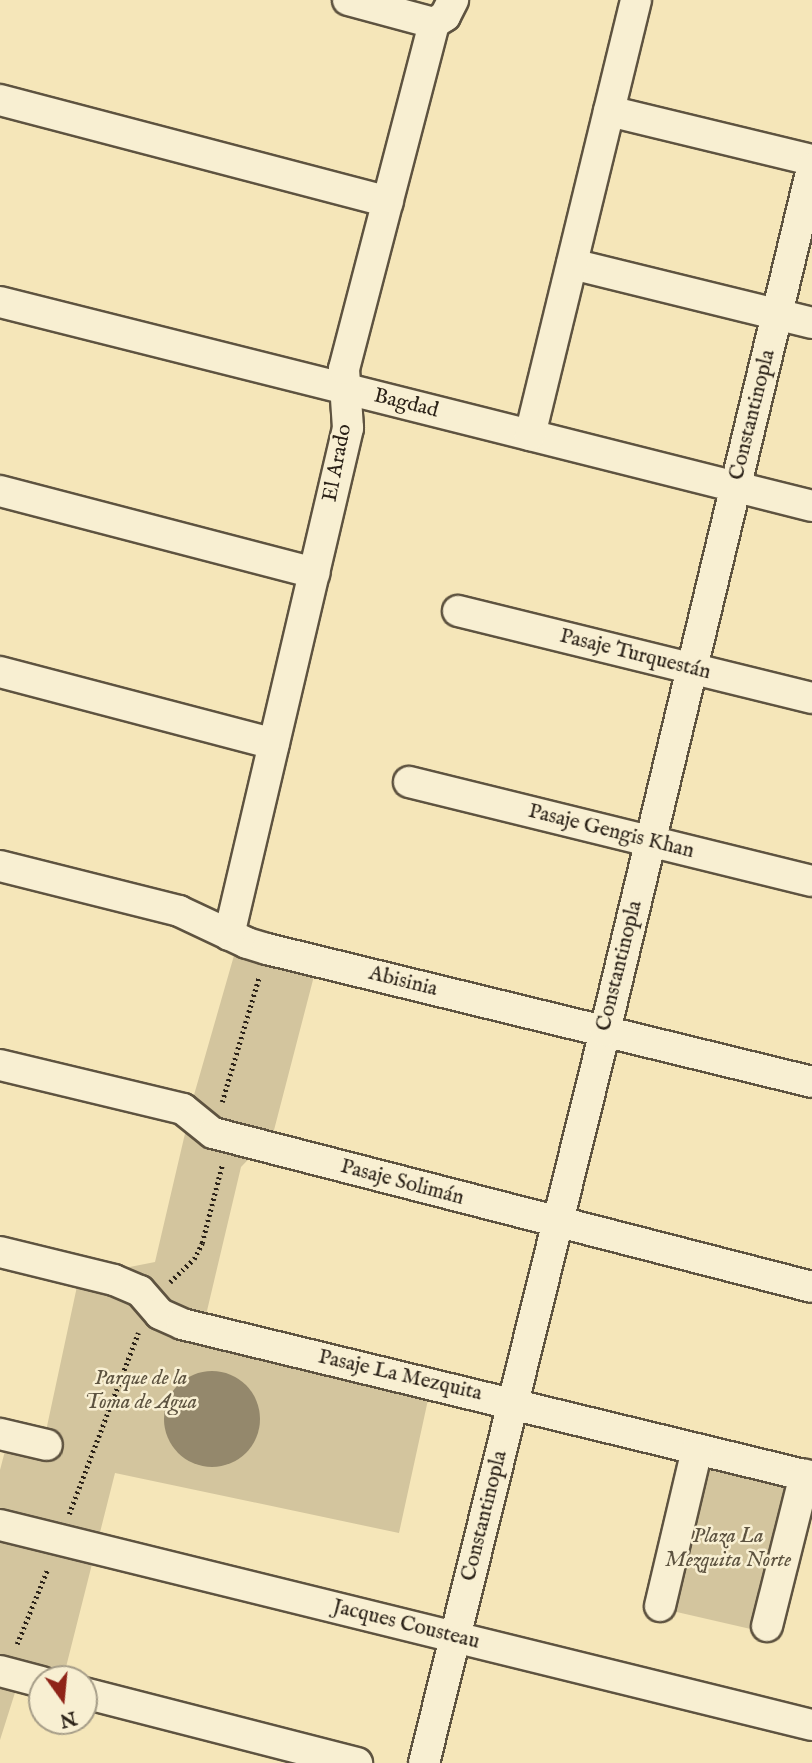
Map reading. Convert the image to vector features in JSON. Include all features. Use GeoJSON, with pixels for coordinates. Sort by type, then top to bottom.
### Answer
{"type":"FeatureCollection","features":[{"type":"Feature","properties":{"kind":"street"},"geometry":{"type":"LineString","coordinates":[[348,0],[434,23]]}},
{"type":"Feature","properties":{"kind":"street","name":"El Arado"},"geometry":{"type":"LineString","coordinates":[[229,935],[348,428],[344,369],[434,23],[445,16],[453,0]]}},
{"type":"Feature","properties":{"kind":"street"},"geometry":{"type":"LineString","coordinates":[[530,435],[636,0]]}},
{"type":"Feature","properties":{"kind":"street"},"geometry":{"type":"LineString","coordinates":[[0,100],[388,202]]}},
{"type":"Feature","properties":{"kind":"street"},"geometry":{"type":"LineString","coordinates":[[609,111],[812,160]]}},
{"type":"Feature","properties":{"kind":"street","name":"Constantinopla"},"geometry":{"type":"LineString","coordinates":[[424,1763],[605,1031],[812,167]]}},
{"type":"Feature","properties":{"kind":"street"},"geometry":{"type":"LineString","coordinates":[[572,264],[812,323]]}},
{"type":"Feature","properties":{"kind":"street","name":"Bagdad"},"geometry":{"type":"LineString","coordinates":[[0,302],[812,506]]}},
{"type":"Feature","properties":{"kind":"street"},"geometry":{"type":"LineString","coordinates":[[0,491],[314,573]]}},
{"type":"Feature","properties":{"kind":"street","name":"Pasaje Turquestán"},"geometry":{"type":"LineString","coordinates":[[458,611],[812,698]]}},
{"type":"Feature","properties":{"kind":"street"},"geometry":{"type":"LineString","coordinates":[[0,672],[274,744]]}},
{"type":"Feature","properties":{"kind":"street","name":"Pasaje Gengis Khan"},"geometry":{"type":"LineString","coordinates":[[409,782],[812,881]]}},
{"type":"Feature","properties":{"kind":"street","name":"Abisinia"},"geometry":{"type":"LineString","coordinates":[[0,866],[180,911],[229,935],[267,949],[812,1082]]}},
{"type":"Feature","properties":{"kind":"street","name":"Pasaje Solimán"},"geometry":{"type":"LineString","coordinates":[[0,1065],[183,1109],[213,1133],[557,1224],[812,1287]]}},
{"type":"Feature","properties":{"kind":"street","name":"Pasaje La Mezquita"},"geometry":{"type":"LineString","coordinates":[[0,1252],[114,1280],[140,1291],[160,1314],[182,1324],[808,1476]]}},
{"type":"Feature","properties":{"kind":"street"},"geometry":{"type":"LineString","coordinates":[[0,1434],[47,1446]]}},
{"type":"Feature","properties":{"kind":"street"},"geometry":{"type":"LineString","coordinates":[[660,1606],[696,1449]]}},
{"type":"Feature","properties":{"kind":"street"},"geometry":{"type":"LineString","coordinates":[[767,1626],[808,1476]]}},
{"type":"Feature","properties":{"kind":"street","name":"Jacques Cousteau"},"geometry":{"type":"LineString","coordinates":[[0,1525],[812,1725]]}},
{"type":"Feature","properties":{"kind":"street"},"geometry":{"type":"LineString","coordinates":[[0,1671],[28,1678]]}},
{"type":"Feature","properties":{"kind":"street"},"geometry":{"type":"LineString","coordinates":[[98,1697],[357,1763]]}},
{"type":"Feature","properties":{"kind":"green space","name":"Parque de la Toma de Agua"},"geometry":{"type":"Polygon","coordinates":[[[235,952],[314,976],[273,1134],[241,1167],[202,1332],[431,1386],[399,1533],[115,1473],[67,1665],[41,1665],[25,1661],[0,1740],[0,1470],[12,1424],[46,1431],[79,1277],[155,1262],[194,1095],[235,952]]]}},
{"type":"Feature","properties":{"kind":"green space","name":"Plaza La Mezquita Norte"},"geometry":{"type":"Polygon","coordinates":[[[701,1468],[788,1487],[755,1630],[668,1610],[701,1468]]]}},
{"type":"Feature","properties":{"kind":"building"},"geometry":{"type":"Polygon","coordinates":[[[212,1371],[230,1374],[246,1385],[257,1401],[260,1419],[257,1437],[246,1453],[230,1464],[212,1467],[194,1464],[178,1453],[167,1437],[164,1419],[167,1401],[178,1385],[194,1374],[212,1371]]]}}]}
